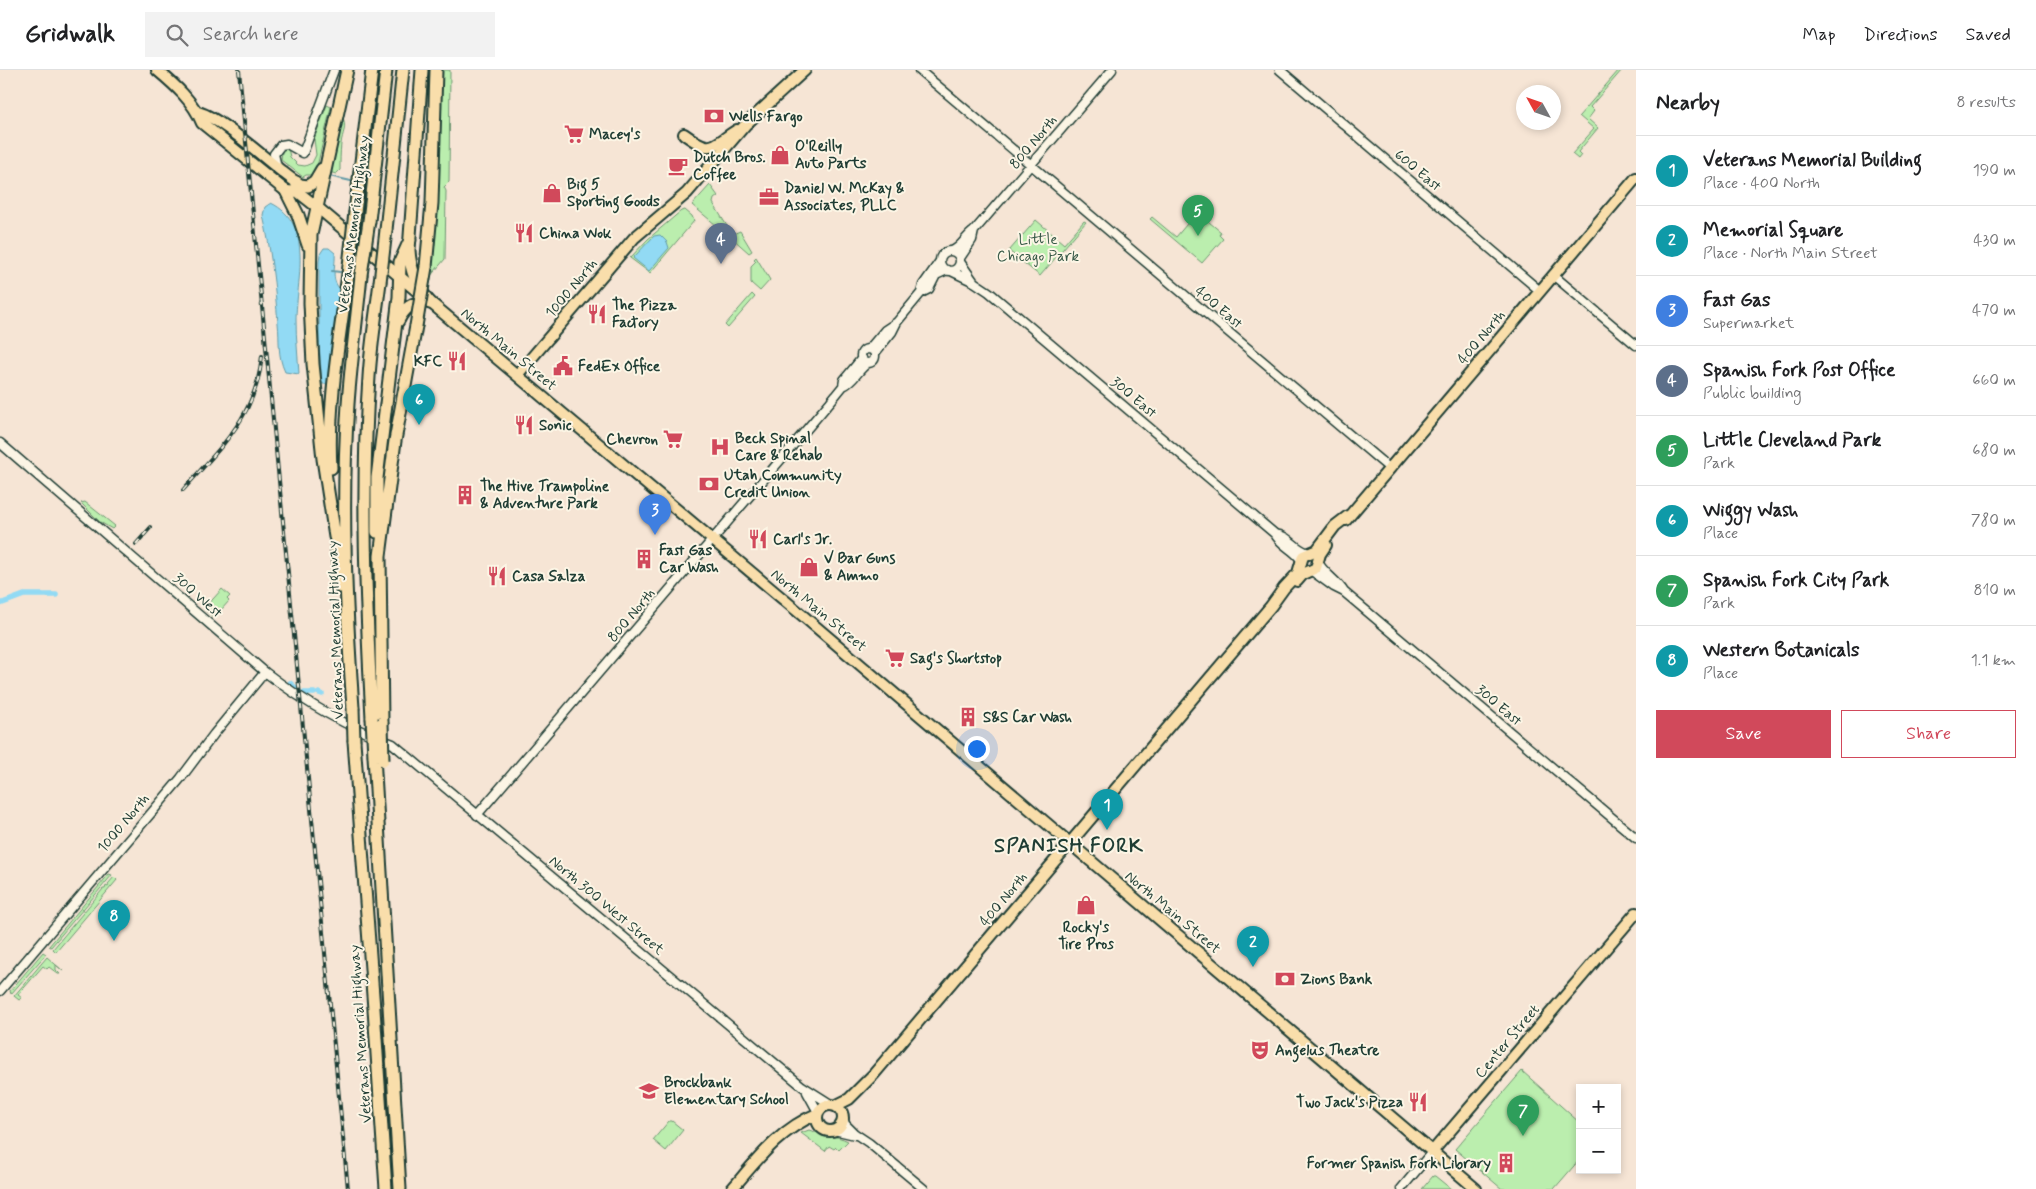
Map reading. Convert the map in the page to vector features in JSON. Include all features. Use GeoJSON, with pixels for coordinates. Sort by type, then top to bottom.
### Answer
{"type":"FeatureCollection","features":[{"type":"Feature","properties":{"kind":"highway"},"geometry":{"type":"LineString","coordinates":[[335,537],[323,459],[314,364],[310,303],[311,259],[312,230],[347,70]]}},
{"type":"Feature","properties":{"kind":"highway"},"geometry":{"type":"LineString","coordinates":[[347,626],[339,580],[335,537],[330,462],[331,421],[372,70]]}},
{"type":"Feature","properties":{"kind":"highway","name":"Veterans Memorial Highway"},"geometry":{"type":"LineString","coordinates":[[386,70],[348,404],[345,514],[347,626],[386,1189]]}},
{"type":"Feature","properties":{"kind":"highway","name":"Veterans Memorial Highway"},"geometry":{"type":"LineString","coordinates":[[400,1189],[380,844],[377,721],[366,608],[365,454],[369,375],[403,70]]}},
{"type":"Feature","properties":{"kind":"highway"},"geometry":{"type":"LineString","coordinates":[[422,70],[410,240],[412,270],[418,286],[430,303]]}},
{"type":"Feature","properties":{"kind":"highway"},"geometry":{"type":"LineString","coordinates":[[377,721],[380,556],[394,441],[426,267],[432,203],[436,70]]}},
{"type":"Feature","properties":{"kind":"highway"},"geometry":{"type":"LineString","coordinates":[[297,187],[300,185],[308,186],[315,181],[319,176],[329,149]]}},
{"type":"Feature","properties":{"kind":"highway"},"geometry":{"type":"LineString","coordinates":[[286,191],[298,215],[311,259]]}},
{"type":"Feature","properties":{"kind":"highway"},"geometry":{"type":"LineString","coordinates":[[380,556],[377,532],[378,478],[400,277],[400,262],[410,240]]}},
{"type":"Feature","properties":{"kind":"highway"},"geometry":{"type":"LineString","coordinates":[[394,329],[408,307],[418,302],[430,303]]}},
{"type":"Feature","properties":{"kind":"main road","name":"North Main Street"},"geometry":{"type":"LineString","coordinates":[[157,70],[182,93],[198,112],[202,123],[286,191]]}},
{"type":"Feature","properties":{"kind":"main road"},"geometry":{"type":"LineString","coordinates":[[684,134],[699,145],[708,147],[720,142],[746,124],[805,70]]}},
{"type":"Feature","properties":{"kind":"main road","name":"North Main Street"},"geometry":{"type":"LineString","coordinates":[[198,112],[208,115],[279,170],[317,207],[713,540],[1476,1189]]}},
{"type":"Feature","properties":{"kind":"main road","name":"1000 North"},"geometry":{"type":"LineString","coordinates":[[517,375],[628,245],[687,193],[746,124]]}},
{"type":"Feature","properties":{"kind":"main road","name":"400 North"},"geometry":{"type":"LineString","coordinates":[[843,1116],[874,1074],[1271,606],[1284,588],[1310,562],[1332,530],[1348,516],[1636,178]]}},
{"type":"Feature","properties":{"kind":"main road"},"geometry":{"type":"LineString","coordinates":[[286,191],[297,187]]}},
{"type":"Feature","properties":{"kind":"main road","name":"Center Street"},"geometry":{"type":"LineString","coordinates":[[1432,1152],[1636,913]]}},
{"type":"Feature","properties":{"kind":"main road","name":"400 North"},"geometry":{"type":"LineString","coordinates":[[834,1105],[848,1099],[874,1074]]}},
{"type":"Feature","properties":{"kind":"main road"},"geometry":{"type":"LineString","coordinates":[[732,1189],[766,1149],[790,1128],[817,1113],[824,1106],[834,1105],[843,1116],[841,1125],[830,1131],[808,1125],[790,1128]]}},
{"type":"Feature","properties":{"kind":"main road"},"geometry":{"type":"LineString","coordinates":[[817,1113],[817,1122],[822,1128]]}},
{"type":"Feature","properties":{"kind":"street"},"geometry":{"type":"LineString","coordinates":[[279,170],[274,156],[279,146],[287,144],[303,152],[334,70]]}},
{"type":"Feature","properties":{"kind":"street","name":"400 East"},"geometry":{"type":"LineString","coordinates":[[919,70],[1389,468]]}},
{"type":"Feature","properties":{"kind":"street","name":"800 North"},"geometry":{"type":"LineString","coordinates":[[952,251],[959,247],[967,236],[974,231],[1112,70]]}},
{"type":"Feature","properties":{"kind":"street","name":"600 East"},"geometry":{"type":"LineString","coordinates":[[1280,70],[1540,291]]}},
{"type":"Feature","properties":{"kind":"street","name":"800 North"},"geometry":{"type":"LineString","coordinates":[[960,260],[972,240],[974,231]]}},
{"type":"Feature","properties":{"kind":"street"},"geometry":{"type":"LineString","coordinates":[[872,351],[874,360],[865,360],[864,351],[872,351],[892,332],[897,322],[921,293],[929,288],[936,275],[957,268],[960,260],[957,253],[952,251],[943,253],[940,261],[926,280],[921,293]]}},
{"type":"Feature","properties":{"kind":"street","name":"300 East"},"geometry":{"type":"LineString","coordinates":[[960,260],[964,271],[974,282]]}},
{"type":"Feature","properties":{"kind":"street"},"geometry":{"type":"LineString","coordinates":[[940,261],[942,267],[949,271]]}},
{"type":"Feature","properties":{"kind":"street","name":"300 East"},"geometry":{"type":"LineString","coordinates":[[949,271],[974,282],[989,292],[1275,534],[1283,536],[1300,550],[1334,587],[1344,592],[1636,838]]}},
{"type":"Feature","properties":{"kind":"street"},"geometry":{"type":"LineString","coordinates":[[1553,275],[1636,345]]}},
{"type":"Feature","properties":{"kind":"street","name":"800 North"},"geometry":{"type":"LineString","coordinates":[[477,814],[843,386],[851,382],[865,360]]}},
{"type":"Feature","properties":{"kind":"street","name":"300 West"},"geometry":{"type":"LineString","coordinates":[[0,443],[295,695],[329,714],[393,744]]}},
{"type":"Feature","properties":{"kind":"street","name":"1000 North"},"geometry":{"type":"LineString","coordinates":[[0,991],[181,778],[214,734],[266,672]]}},
{"type":"Feature","properties":{"kind":"street","name":"North 300 West Street"},"geometry":{"type":"LineString","coordinates":[[393,744],[802,1086]]}},
{"type":"Feature","properties":{"kind":"street"},"geometry":{"type":"LineString","coordinates":[[802,1086],[834,1105]]}},
{"type":"Feature","properties":{"kind":"street"},"geometry":{"type":"LineString","coordinates":[[802,1086],[812,1099],[817,1113]]}},
{"type":"Feature","properties":{"kind":"street"},"geometry":{"type":"LineString","coordinates":[[843,1116],[846,1125],[857,1136],[875,1148],[924,1189]]}},
{"type":"Feature","properties":{"kind":"street"},"geometry":{"type":"LineString","coordinates":[[834,1130],[857,1136]]}},
{"type":"Feature","properties":{"kind":"street","name":"Center Street"},"geometry":{"type":"LineString","coordinates":[[1401,1189],[1432,1152]]}},
{"type":"Feature","properties":{"kind":"green space"},"geometry":{"type":"Polygon","coordinates":[[[440,70],[450,70],[449,182],[444,187],[446,191],[445,259],[429,278],[437,204],[440,70]]]}},
{"type":"Feature","properties":{"kind":"green space"},"geometry":{"type":"Polygon","coordinates":[[[1619,70],[1622,70],[1590,107],[1594,111],[1588,119],[1598,128],[1578,152],[1581,155],[1578,159],[1572,154],[1594,129],[1579,116],[1619,70]]]}},
{"type":"Feature","properties":{"kind":"green space"},"geometry":{"type":"Polygon","coordinates":[[[327,105],[331,107],[316,171],[314,175],[303,177],[281,160],[282,151],[288,148],[290,157],[298,165],[305,166],[312,163],[316,155],[314,139],[327,105]]]}},
{"type":"Feature","properties":{"kind":"green space"},"geometry":{"type":"Polygon","coordinates":[[[342,116],[345,127],[341,144],[340,170],[336,174],[329,172],[342,116]]]}},
{"type":"Feature","properties":{"kind":"green space"},"geometry":{"type":"Polygon","coordinates":[[[710,185],[718,196],[714,199],[713,203],[727,226],[722,230],[692,205],[710,185]]]}},
{"type":"Feature","properties":{"kind":"green space"},"geometry":{"type":"Polygon","coordinates":[[[685,210],[692,216],[694,221],[650,273],[630,258],[648,239],[681,211],[685,210]]]}},
{"type":"Feature","properties":{"kind":"green space"},"geometry":{"type":"Polygon","coordinates":[[[1197,212],[1221,232],[1219,235],[1223,239],[1202,263],[1150,219],[1152,217],[1176,237],[1197,212]]]}},
{"type":"Feature","properties":{"kind":"green space","name":"Little Chicago Park"},"geometry":{"type":"Polygon","coordinates":[[[1036,220],[1064,244],[1084,221],[1086,222],[1040,276],[1009,251],[1036,220]]]}},
{"type":"Feature","properties":{"kind":"green space"},"geometry":{"type":"Polygon","coordinates":[[[728,228],[733,234],[740,231],[752,251],[749,253],[723,230],[728,228]]]}},
{"type":"Feature","properties":{"kind":"green space"},"geometry":{"type":"Polygon","coordinates":[[[756,257],[770,280],[760,291],[751,283],[751,266],[756,261],[754,259],[756,257]]]}},
{"type":"Feature","properties":{"kind":"green space"},"geometry":{"type":"Polygon","coordinates":[[[752,294],[755,297],[728,328],[725,325],[752,294]]]}},
{"type":"Feature","properties":{"kind":"green space"},"geometry":{"type":"Polygon","coordinates":[[[85,502],[115,526],[112,529],[100,522],[81,503],[85,502]]]}},
{"type":"Feature","properties":{"kind":"green space"},"geometry":{"type":"Polygon","coordinates":[[[222,589],[230,596],[227,599],[229,601],[214,618],[204,609],[222,589]]]}},
{"type":"Feature","properties":{"kind":"green space"},"geometry":{"type":"Polygon","coordinates":[[[109,874],[112,875],[51,947],[49,946],[109,874]]]}},
{"type":"Feature","properties":{"kind":"green space"},"geometry":{"type":"Polygon","coordinates":[[[114,877],[117,880],[56,952],[53,949],[103,889],[106,886],[108,887],[108,884],[114,877]]]}},
{"type":"Feature","properties":{"kind":"green space"},"geometry":{"type":"Polygon","coordinates":[[[43,952],[46,954],[11,994],[10,991],[43,952]]]}},
{"type":"Feature","properties":{"kind":"green space"},"geometry":{"type":"Polygon","coordinates":[[[47,957],[63,971],[56,965],[56,970],[60,974],[58,974],[49,967],[47,969],[43,966],[18,995],[22,998],[19,1000],[14,996],[47,957]]]}},
{"type":"Feature","properties":{"kind":"green space"},"geometry":{"type":"Polygon","coordinates":[[[1522,1071],[1576,1119],[1576,1164],[1554,1189],[1502,1189],[1455,1149],[1522,1071]]]}},
{"type":"Feature","properties":{"kind":"green space"},"geometry":{"type":"Polygon","coordinates":[[[669,1121],[672,1121],[683,1130],[666,1151],[653,1140],[669,1121]]]}},
{"type":"Feature","properties":{"kind":"green space"},"geometry":{"type":"Polygon","coordinates":[[[809,1130],[848,1141],[839,1150],[836,1147],[834,1149],[829,1146],[825,1151],[801,1133],[809,1130]]]}},
{"type":"Feature","properties":{"kind":"green space"},"geometry":{"type":"Polygon","coordinates":[[[1435,1176],[1451,1189],[1422,1189],[1435,1176]]]}},
{"type":"Feature","properties":{"kind":"water"},"geometry":{"type":"Polygon","coordinates":[[[271,203],[285,212],[293,225],[298,239],[300,272],[296,320],[299,374],[285,372],[280,354],[274,282],[263,215],[265,207],[271,203]]]}},
{"type":"Feature","properties":{"kind":"water"},"geometry":{"type":"Polygon","coordinates":[[[660,235],[667,242],[669,248],[649,271],[633,258],[654,236],[660,235]]]}},
{"type":"Feature","properties":{"kind":"water"},"geometry":{"type":"Polygon","coordinates":[[[324,248],[329,248],[335,253],[334,277],[340,289],[327,384],[322,384],[319,343],[319,262],[320,254],[324,248]]]}},
{"type":"Feature","properties":{"kind":"waterway"},"geometry":{"type":"LineString","coordinates":[[329,176],[351,181]]}},
{"type":"Feature","properties":{"kind":"waterway"},"geometry":{"type":"LineString","coordinates":[[332,271],[340,272]]}},
{"type":"Feature","properties":{"kind":"waterway"},"geometry":{"type":"LineString","coordinates":[[0,604],[24,595],[56,595]]}},
{"type":"Feature","properties":{"kind":"waterway"},"geometry":{"type":"LineString","coordinates":[[290,683],[296,688]]}},
{"type":"Feature","properties":{"kind":"waterway"},"geometry":{"type":"LineString","coordinates":[[302,693],[314,693]]}},
{"type":"Feature","properties":{"kind":"railway"},"geometry":{"type":"LineString","coordinates":[[239,70],[348,1189]]}},
{"type":"Feature","properties":{"kind":"railway"},"geometry":{"type":"LineString","coordinates":[[183,490],[223,444],[244,414],[258,377],[262,356]]}},
{"type":"Feature","properties":{"kind":"railway"},"geometry":{"type":"LineString","coordinates":[[136,544],[151,527]]}},
{"type":"Feature","properties":{"kind":"place","name":"Wells Fargo"},"geometry":{"type":"Point","coordinates":[714,116]}},
{"type":"Feature","properties":{"kind":"place","name":"Macey's"},"geometry":{"type":"Point","coordinates":[574,134]}},
{"type":"Feature","properties":{"kind":"place","name":"O'Reilly Auto Parts"},"geometry":{"type":"Point","coordinates":[780,155]}},
{"type":"Feature","properties":{"kind":"place","name":"Dutch Bros. Coffee"},"geometry":{"type":"Point","coordinates":[678,166]}},
{"type":"Feature","properties":{"kind":"place","name":"Big 5 Sporting Goods"},"geometry":{"type":"Point","coordinates":[552,193]}},
{"type":"Feature","properties":{"kind":"place","name":"Daniel W. McKay & Associates, PLLC"},"geometry":{"type":"Point","coordinates":[769,197]}},
{"type":"Feature","properties":{"kind":"place","name":"China Wok"},"geometry":{"type":"Point","coordinates":[524,233]}},
{"type":"Feature","properties":{"kind":"place","name":"Little Cleveland Park"},"geometry":{"type":"Point","coordinates":[1198,236]}},
{"type":"Feature","properties":{"kind":"place","name":"Spanish Fork Post Office"},"geometry":{"type":"Point","coordinates":[721,264]}},
{"type":"Feature","properties":{"kind":"place","name":"The Pizza Factory"},"geometry":{"type":"Point","coordinates":[597,314]}},
{"type":"Feature","properties":{"kind":"place","name":"KFC"},"geometry":{"type":"Point","coordinates":[457,361]}},
{"type":"Feature","properties":{"kind":"place","name":"FedEx Office"},"geometry":{"type":"Point","coordinates":[563,366]}},
{"type":"Feature","properties":{"kind":"place","name":"Wiggy Wash"},"geometry":{"type":"Point","coordinates":[419,425]}},
{"type":"Feature","properties":{"kind":"place","name":"Sonic"},"geometry":{"type":"Point","coordinates":[524,425]}},
{"type":"Feature","properties":{"kind":"place","name":"Chevron"},"geometry":{"type":"Point","coordinates":[673,439]}},
{"type":"Feature","properties":{"kind":"place","name":"Beck Spinal Care & Rehab"},"geometry":{"type":"Point","coordinates":[720,447]}},
{"type":"Feature","properties":{"kind":"place","name":"Utah Community Credit Union"},"geometry":{"type":"Point","coordinates":[709,484]}},
{"type":"Feature","properties":{"kind":"place","name":"The Hive Trampoline & Adventure Park"},"geometry":{"type":"Point","coordinates":[465,495]}},
{"type":"Feature","properties":{"kind":"place","name":"Fast Gas"},"geometry":{"type":"Point","coordinates":[655,535]}},
{"type":"Feature","properties":{"kind":"place","name":"Carl's Jr."},"geometry":{"type":"Point","coordinates":[758,539]}},
{"type":"Feature","properties":{"kind":"place","name":"Fast Gas Car Wash"},"geometry":{"type":"Point","coordinates":[644,559]}},
{"type":"Feature","properties":{"kind":"place","name":"V Bar Guns & Ammo"},"geometry":{"type":"Point","coordinates":[809,567]}},
{"type":"Feature","properties":{"kind":"place","name":"Casa Salza"},"geometry":{"type":"Point","coordinates":[497,576]}},
{"type":"Feature","properties":{"kind":"place","name":"Sag's Shortstop"},"geometry":{"type":"Point","coordinates":[895,658]}},
{"type":"Feature","properties":{"kind":"place","name":"S&S Car Wash"},"geometry":{"type":"Point","coordinates":[968,717]}},
{"type":"Feature","properties":{"kind":"place","name":"Veterans Memorial Building"},"geometry":{"type":"Point","coordinates":[1107,830]}},
{"type":"Feature","properties":{"kind":"place","name":"Rocky's Tire Pros"},"geometry":{"type":"Point","coordinates":[1086,905]}},
{"type":"Feature","properties":{"kind":"place","name":"Western Botanicals"},"geometry":{"type":"Point","coordinates":[114,941]}},
{"type":"Feature","properties":{"kind":"place","name":"Memorial Square"},"geometry":{"type":"Point","coordinates":[1253,967]}},
{"type":"Feature","properties":{"kind":"place","name":"Zions Bank"},"geometry":{"type":"Point","coordinates":[1285,979]}},
{"type":"Feature","properties":{"kind":"place","name":"Angelus Theatre"},"geometry":{"type":"Point","coordinates":[1260,1050]}},
{"type":"Feature","properties":{"kind":"place","name":"Brockbank Elementary School"},"geometry":{"type":"Point","coordinates":[649,1091]}},
{"type":"Feature","properties":{"kind":"place","name":"Two Jack's Pizza"},"geometry":{"type":"Point","coordinates":[1418,1102]}},
{"type":"Feature","properties":{"kind":"place","name":"Spanish Fork City Park"},"geometry":{"type":"Point","coordinates":[1523,1136]}},
{"type":"Feature","properties":{"kind":"place","name":"Former Spanish Fork Library"},"geometry":{"type":"Point","coordinates":[1506,1163]}},
{"type":"Feature","properties":{"kind":"district","name":"SPANISH FORK"},"geometry":{"type":"Point","coordinates":[1069,845]}}]}
